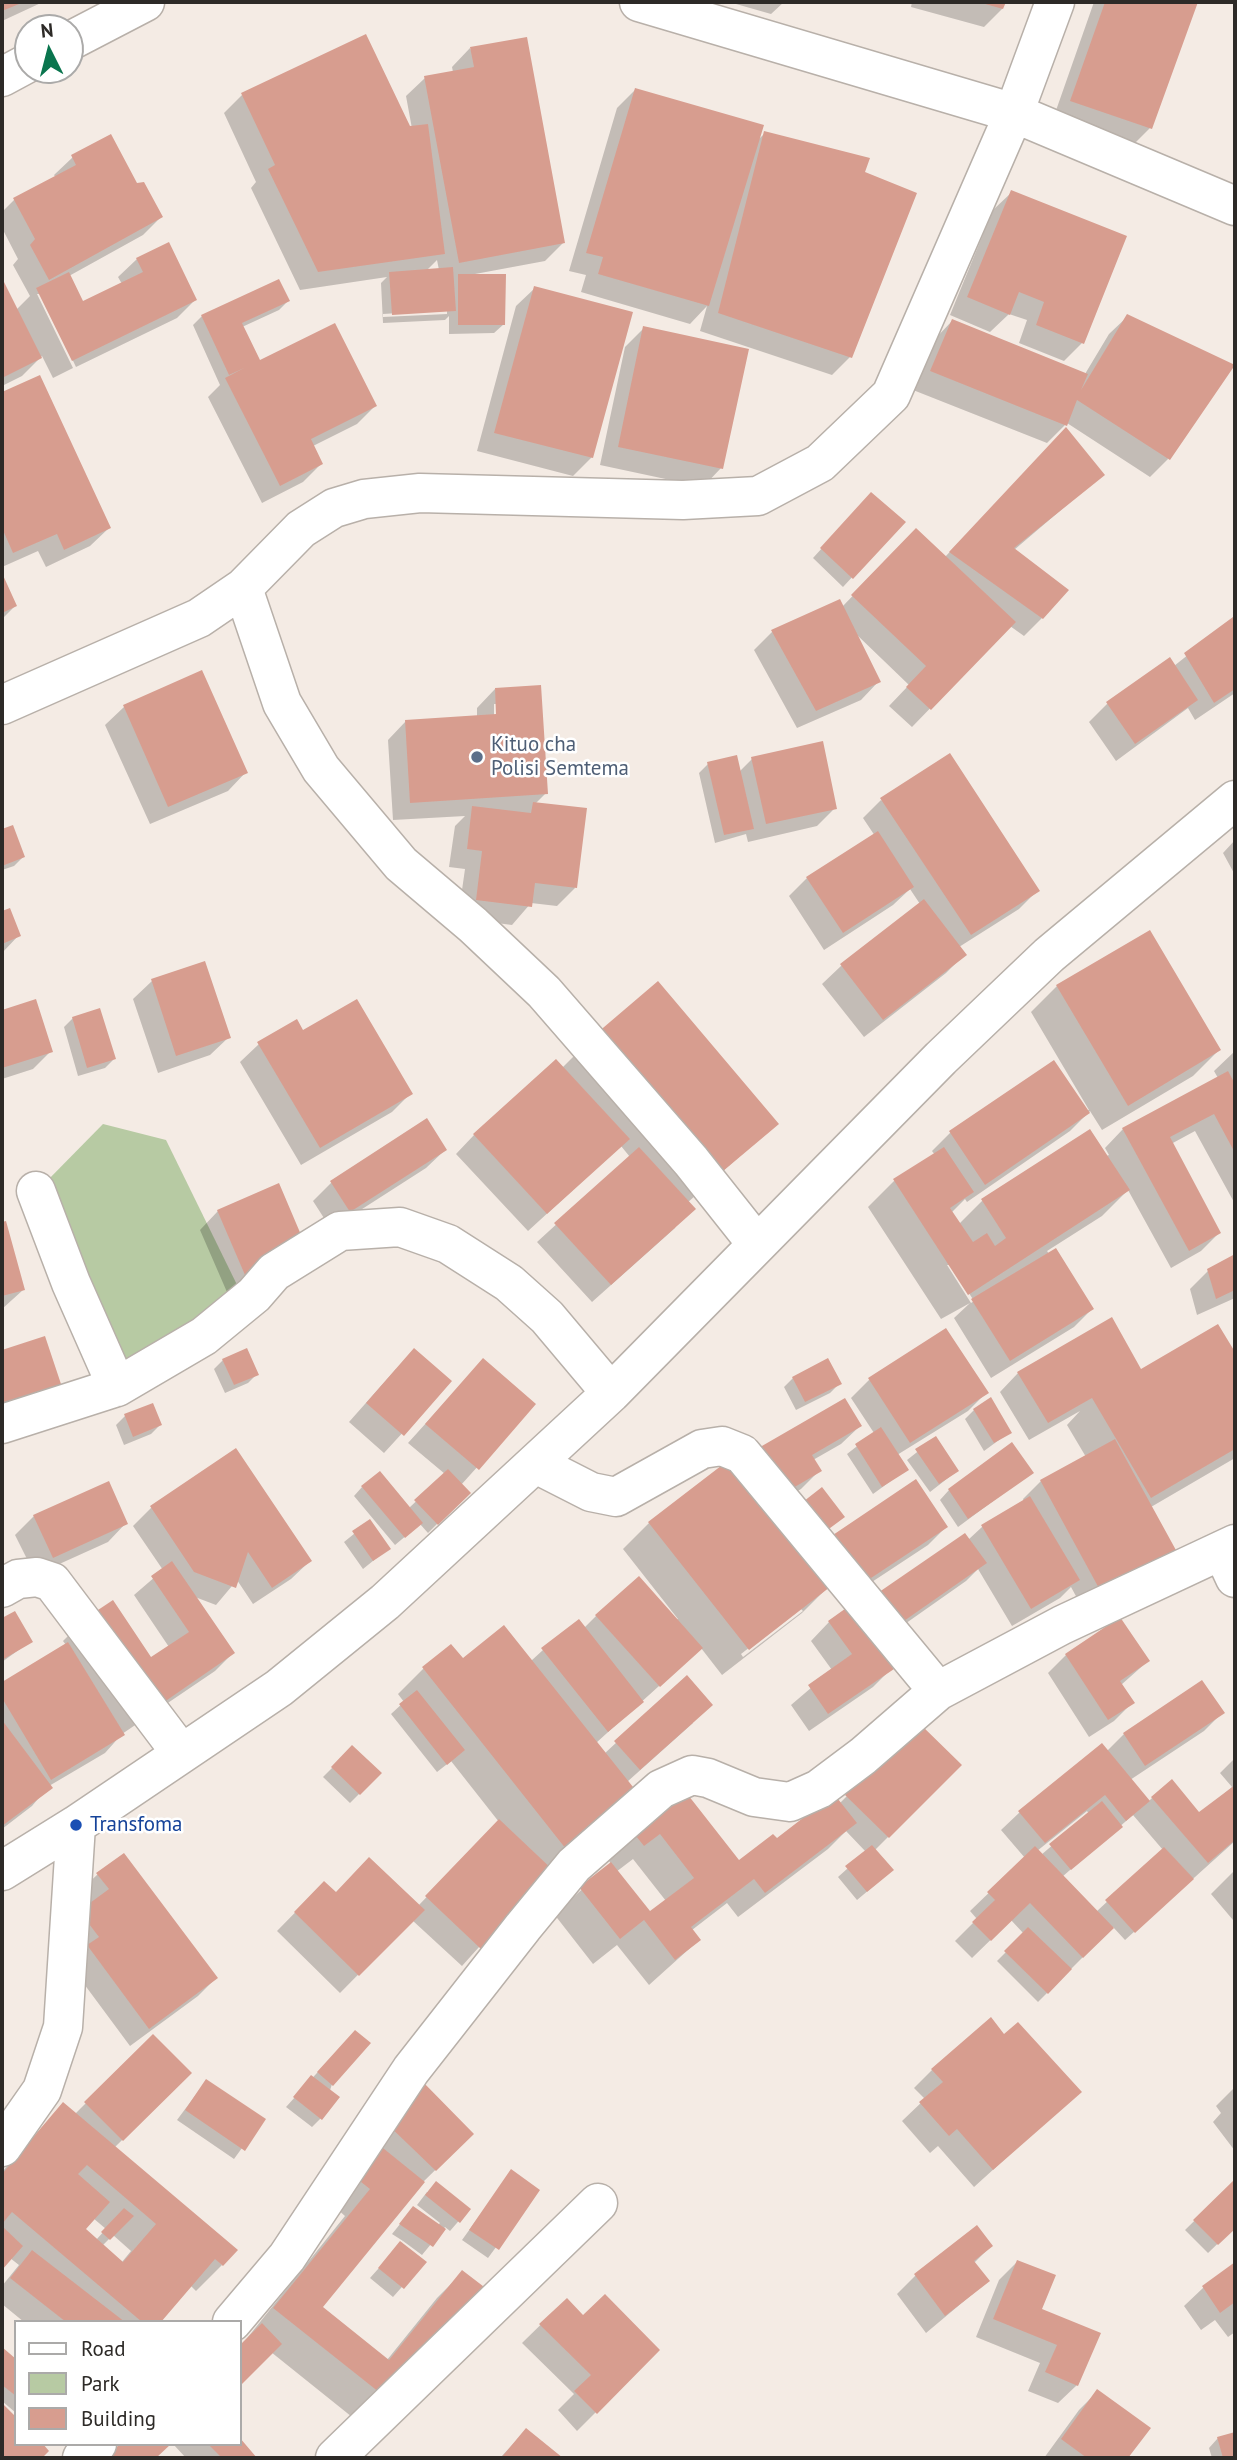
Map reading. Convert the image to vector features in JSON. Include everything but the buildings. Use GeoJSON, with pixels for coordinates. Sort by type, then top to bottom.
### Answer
{"type":"FeatureCollection","features":[{"type":"Feature","properties":{"kind":"street"},"geometry":{"type":"LineString","coordinates":[[84,34],[144,2]]}},
{"type":"Feature","properties":{"kind":"street"},"geometry":{"type":"LineString","coordinates":[[639,2],[739,29],[1014,113],[1235,206]]}},
{"type":"Feature","properties":{"kind":"street"},"geometry":{"type":"LineString","coordinates":[[2,705],[199,618],[243,588],[301,528],[334,508],[364,499],[420,493],[683,500],[758,496],[820,463],[891,395],[1014,113],[1055,2]]}},
{"type":"Feature","properties":{"kind":"street"},"geometry":{"type":"LineString","coordinates":[[243,588],[282,702],[321,769],[401,864],[473,925],[544,992],[691,1161],[757,1244]]}},
{"type":"Feature","properties":{"kind":"street"},"geometry":{"type":"LineString","coordinates":[[2,1871],[76,1825],[279,1688],[385,1602],[611,1393],[941,1058],[1049,955],[1235,800]]}},
{"type":"Feature","properties":{"kind":"street"},"geometry":{"type":"LineString","coordinates":[[36,1191],[117,1387]]}},
{"type":"Feature","properties":{"kind":"street"},"geometry":{"type":"LineString","coordinates":[[2,1424],[117,1387],[204,1336],[254,1295],[274,1272],[340,1231],[400,1227],[448,1244],[509,1283],[547,1317],[611,1393]]}},
{"type":"Feature","properties":{"kind":"street"},"geometry":{"type":"LineString","coordinates":[[536,1464],[590,1492],[616,1497],[702,1449],[722,1446],[742,1454],[937,1691]]}},
{"type":"Feature","properties":{"kind":"street"},"geometry":{"type":"LineString","coordinates":[[234,2320],[287,2257],[411,2070],[448,2021],[574,1865],[661,1789],[691,1775],[708,1778],[754,1797],[790,1802],[820,1789],[863,1756],[937,1691],[1062,1625],[1231,1557]]}},
{"type":"Feature","properties":{"kind":"street"},"geometry":{"type":"LineString","coordinates":[[2,1588],[18,1578],[37,1577],[52,1581],[181,1753]]}},
{"type":"Feature","properties":{"kind":"street"},"geometry":{"type":"LineString","coordinates":[[2,2147],[41,2090],[63,2028],[70,1965],[76,1825]]}},
{"type":"Feature","properties":{"kind":"street"},"geometry":{"type":"LineString","coordinates":[[335,2458],[598,2203]]}},
{"type":"Feature","properties":{"kind":"street"},"geometry":{"type":"LineString","coordinates":[[82,2458],[95,2446]]}},
{"type":"Feature","properties":{"kind":"green space"},"geometry":{"type":"Polygon","coordinates":[[[103,1124],[166,1140],[243,1297],[110,1400],[43,1185],[103,1124]]]}},
{"type":"Feature","properties":{"kind":"place","name":"Kituo cha Polisi Semtema"},"geometry":{"type":"Point","coordinates":[477,757]}},
{"type":"Feature","properties":{"kind":"place","name":"Transfoma"},"geometry":{"type":"Point","coordinates":[76,1825]}}]}
